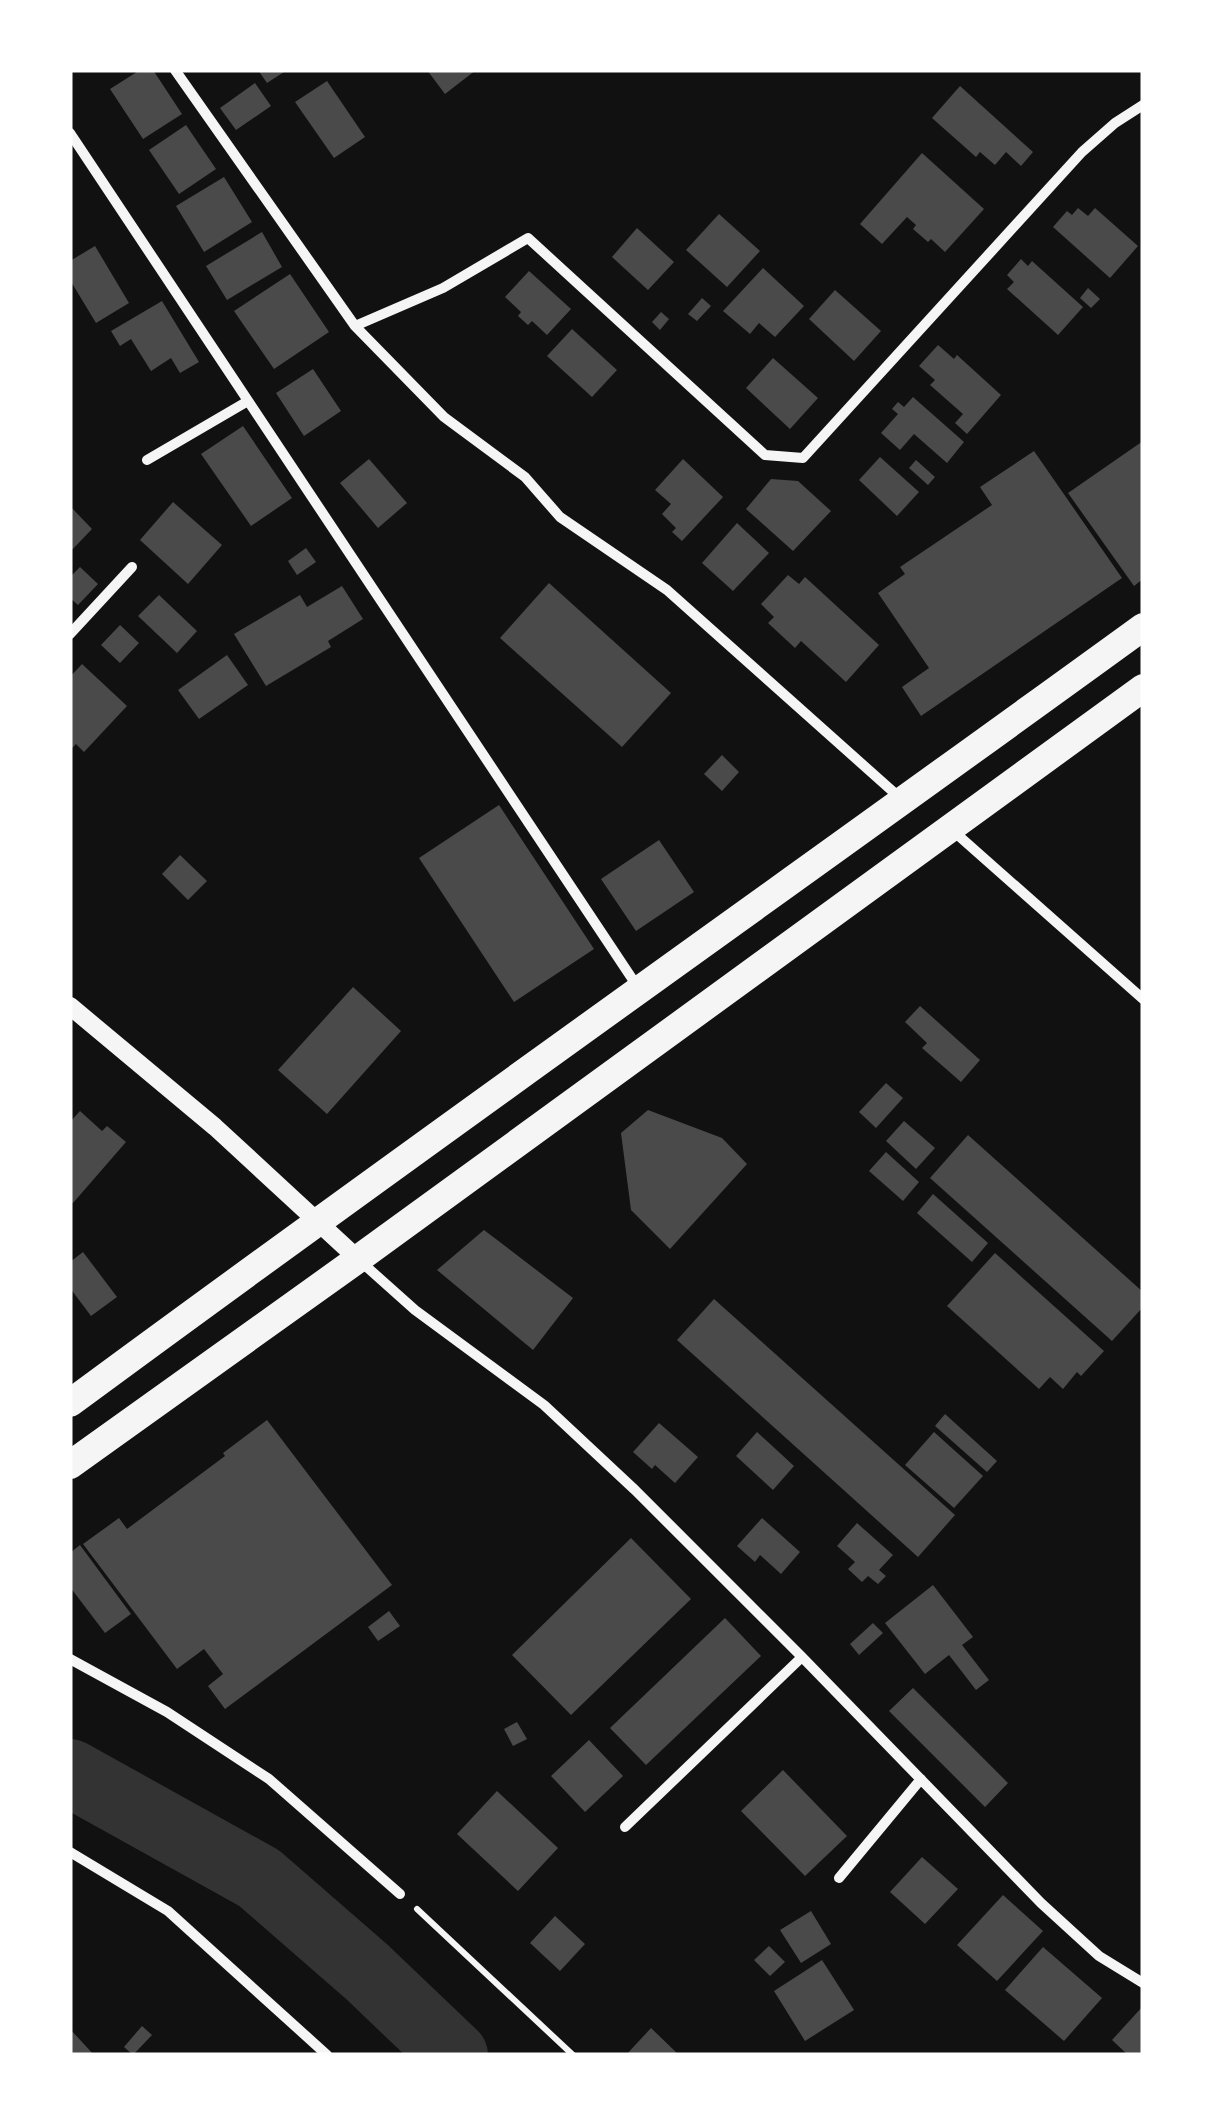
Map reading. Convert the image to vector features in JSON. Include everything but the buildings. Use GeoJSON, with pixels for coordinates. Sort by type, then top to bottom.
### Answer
{"type":"FeatureCollection","features":[{"type":"Feature","properties":{"kind":"highway"},"geometry":{"type":"LineString","coordinates":[[70,1403],[1143,627]]}},
{"type":"Feature","properties":{"kind":"highway"},"geometry":{"type":"LineString","coordinates":[[70,1465],[1143,688]]}},
{"type":"Feature","properties":{"kind":"street"},"geometry":{"type":"LineString","coordinates":[[176,70],[355,326],[444,417],[524,477],[560,516],[667,590],[904,801]]}},
{"type":"Feature","properties":{"kind":"street"},"geometry":{"type":"LineString","coordinates":[[355,326],[443,288],[528,238],[765,455],[804,458],[1082,152],[1114,123],[1143,105]]}},
{"type":"Feature","properties":{"kind":"street"},"geometry":{"type":"LineString","coordinates":[[70,133],[640,991]]}},
{"type":"Feature","properties":{"kind":"street"},"geometry":{"type":"LineString","coordinates":[[147,460],[248,401]]}},
{"type":"Feature","properties":{"kind":"street"},"geometry":{"type":"LineString","coordinates":[[70,634],[132,567]]}},
{"type":"Feature","properties":{"kind":"street"},"geometry":{"type":"LineString","coordinates":[[950,828],[1143,1000]]}},
{"type":"Feature","properties":{"kind":"street"},"geometry":{"type":"LineString","coordinates":[[70,1006],[214,1127],[415,1310],[544,1405],[802,1657],[1041,1903],[1100,1956],[1143,1983]]}},
{"type":"Feature","properties":{"kind":"street"},"geometry":{"type":"LineString","coordinates":[[625,1827],[802,1657]]}},
{"type":"Feature","properties":{"kind":"street"},"geometry":{"type":"LineString","coordinates":[[70,1660],[166,1712],[268,1778],[400,1894]]}},
{"type":"Feature","properties":{"kind":"street"},"geometry":{"type":"LineString","coordinates":[[840,1878],[920,1779]]}},
{"type":"Feature","properties":{"kind":"street"},"geometry":{"type":"LineString","coordinates":[[70,1852],[168,1912],[328,2055]]}},
{"type":"Feature","properties":{"kind":"path"},"geometry":{"type":"LineString","coordinates":[[400,1894],[573,2055]]}},
{"type":"Feature","properties":{"kind":"waterway"},"geometry":{"type":"LineString","coordinates":[[70,1773],[259,1878],[454,2055]]}}]}
